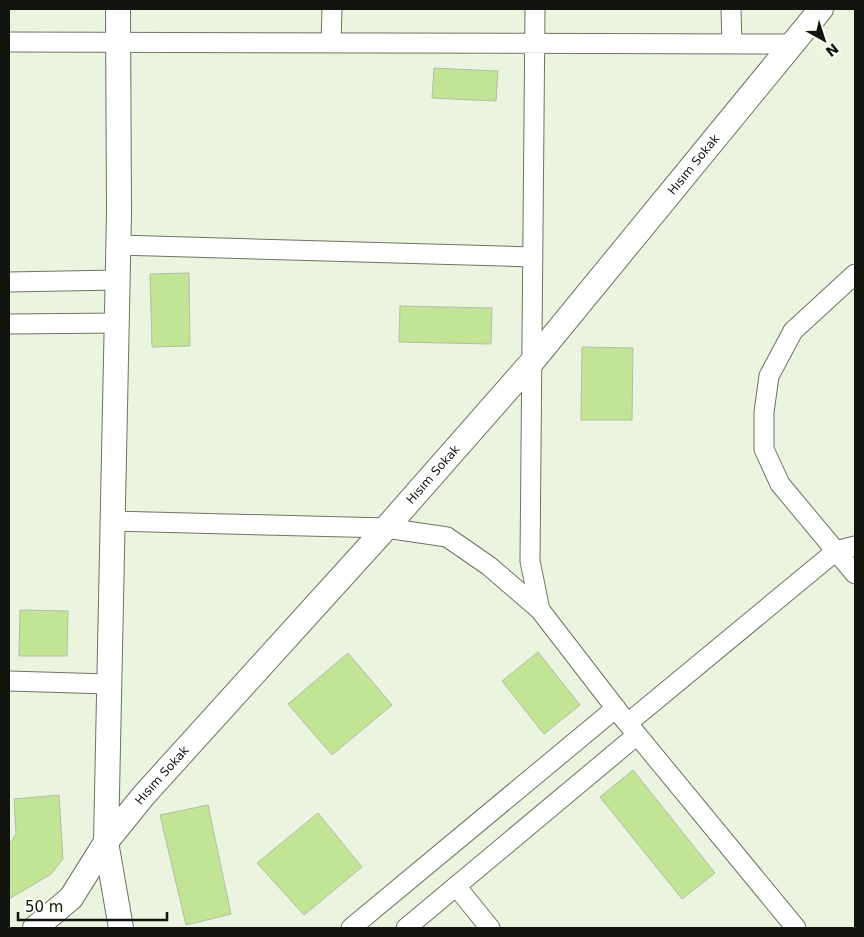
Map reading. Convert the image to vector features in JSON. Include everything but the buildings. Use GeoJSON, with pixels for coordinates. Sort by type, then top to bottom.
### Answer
{"type":"FeatureCollection","features":[{"type":"Feature","properties":{"kind":"street"},"geometry":{"type":"LineString","coordinates":[[118,9],[118,280],[106,842],[121,928]]}},
{"type":"Feature","properties":{"kind":"street"},"geometry":{"type":"LineString","coordinates":[[331,43],[332,9]]}},
{"type":"Feature","properties":{"kind":"street"},"geometry":{"type":"LineString","coordinates":[[535,9],[530,561],[540,610]]}},
{"type":"Feature","properties":{"kind":"street"},"geometry":{"type":"LineString","coordinates":[[731,9],[732,44]]}},
{"type":"Feature","properties":{"kind":"street","name":"Hısım Sokak"},"geometry":{"type":"LineString","coordinates":[[35,928],[71,898],[106,842],[144,795],[386,528],[531,363],[821,9]]}},
{"type":"Feature","properties":{"kind":"street"},"geometry":{"type":"LineString","coordinates":[[9,42],[792,44]]}},
{"type":"Feature","properties":{"kind":"street"},"geometry":{"type":"LineString","coordinates":[[118,245],[533,257]]}},
{"type":"Feature","properties":{"kind":"street"},"geometry":{"type":"LineString","coordinates":[[855,274],[793,331],[769,376],[764,412],[764,450],[780,484],[855,574]]}},
{"type":"Feature","properties":{"kind":"street"},"geometry":{"type":"LineString","coordinates":[[9,282],[118,280]]}},
{"type":"Feature","properties":{"kind":"street"},"geometry":{"type":"LineString","coordinates":[[9,324],[117,323]]}},
{"type":"Feature","properties":{"kind":"street"},"geometry":{"type":"LineString","coordinates":[[112,521],[386,528],[447,537],[489,566],[540,610],[632,729],[796,928]]}},
{"type":"Feature","properties":{"kind":"street"},"geometry":{"type":"LineString","coordinates":[[406,928],[836,551],[855,546]]}},
{"type":"Feature","properties":{"kind":"street"},"geometry":{"type":"LineString","coordinates":[[9,681],[108,684]]}},
{"type":"Feature","properties":{"kind":"street"},"geometry":{"type":"LineString","coordinates":[[351,928],[616,708]]}},
{"type":"Feature","properties":{"kind":"street"},"geometry":{"type":"LineString","coordinates":[[456,886],[490,928]]}}]}
